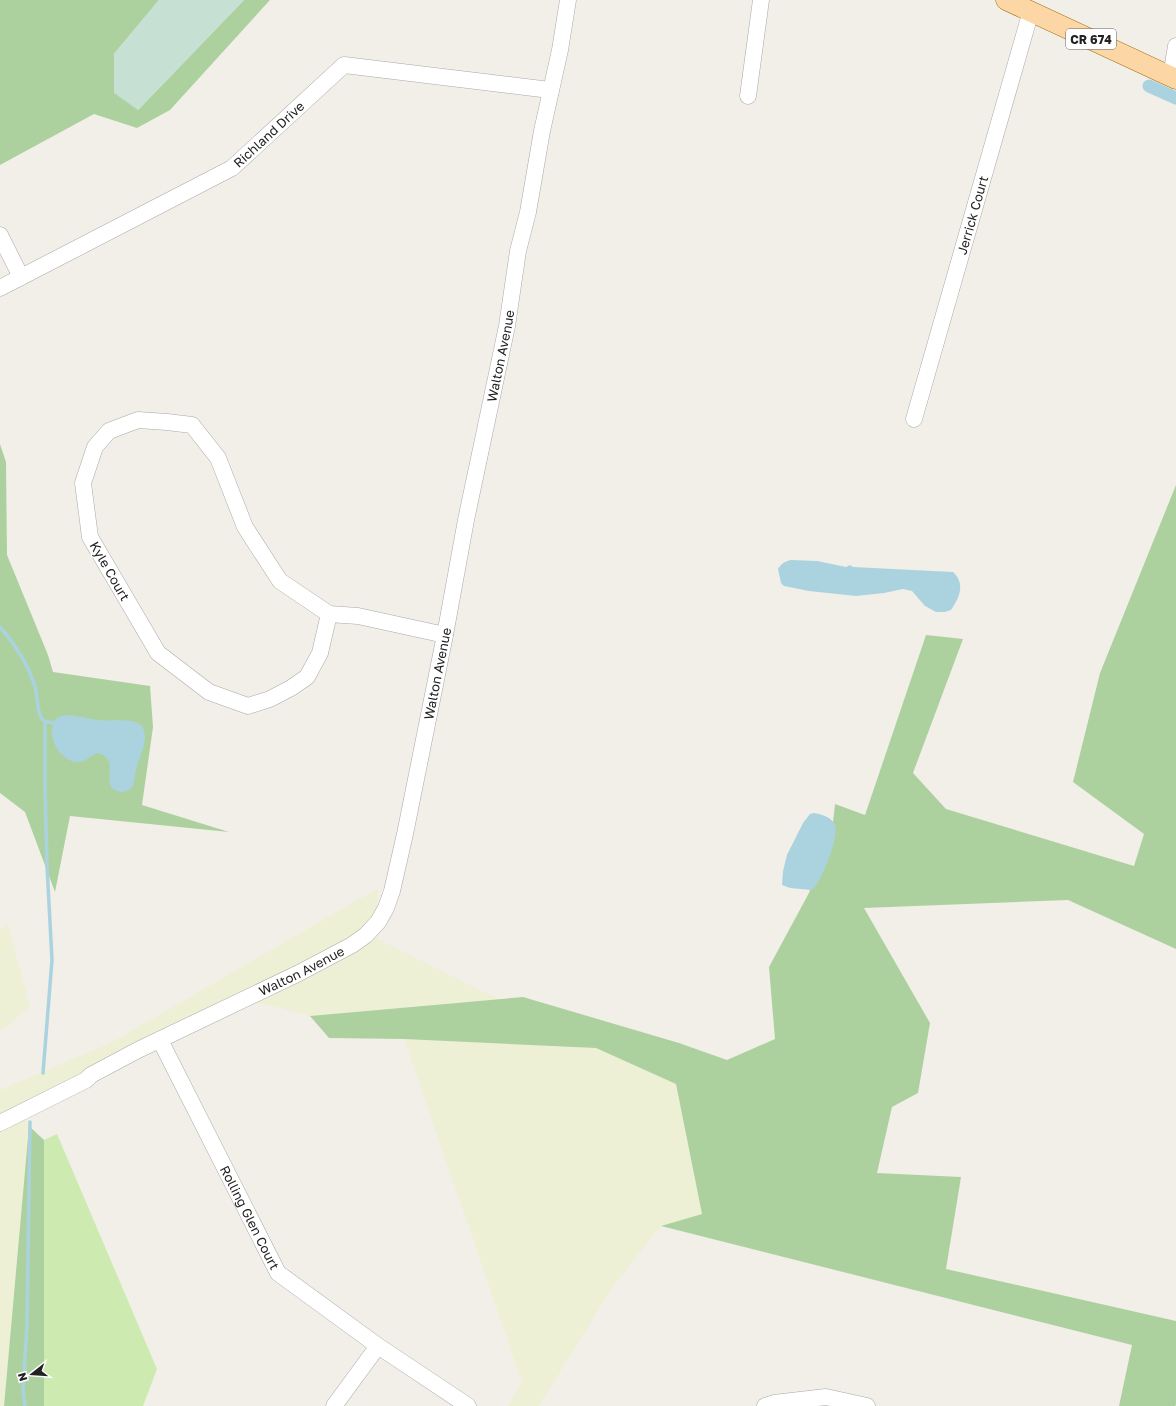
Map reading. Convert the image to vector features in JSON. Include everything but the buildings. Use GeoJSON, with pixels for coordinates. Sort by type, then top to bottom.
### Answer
{"type":"FeatureCollection","features":[{"type":"Feature","properties":{"kind":"main road","name":"CR 674"},"geometry":{"type":"LineString","coordinates":[[1006,0],[1173,77]]}},
{"type":"Feature","properties":{"kind":"street","name":"Walton Avenue"},"geometry":{"type":"LineString","coordinates":[[0,1123],[86,1080],[91,1075],[112,1063],[299,973],[352,945],[366,935],[378,922],[386,908],[396,873],[445,635],[466,520],[508,326],[518,251],[528,212],[550,90],[560,50],[568,0]]}},
{"type":"Feature","properties":{"kind":"street"},"geometry":{"type":"LineString","coordinates":[[748,96],[761,0]]}},
{"type":"Feature","properties":{"kind":"street","name":"Jerrick Court"},"geometry":{"type":"LineString","coordinates":[[914,419],[1030,11]]}},
{"type":"Feature","properties":{"kind":"street"},"geometry":{"type":"LineString","coordinates":[[1173,77],[1176,46]]}},
{"type":"Feature","properties":{"kind":"street","name":"Richland Drive"},"geometry":{"type":"LineString","coordinates":[[0,288],[232,168],[344,65],[550,90]]}},
{"type":"Feature","properties":{"kind":"street"},"geometry":{"type":"LineString","coordinates":[[0,235],[21,277]]}},
{"type":"Feature","properties":{"kind":"street","name":"Kyle Court"},"geometry":{"type":"LineString","coordinates":[[330,614],[320,654],[307,677],[291,688],[270,699],[248,706],[209,692],[158,654],[90,537],[83,483],[95,447],[109,431],[138,420],[192,425],[218,458],[245,527],[280,581],[330,614],[358,616],[445,635]]}},
{"type":"Feature","properties":{"kind":"street","name":"Rolling Glen Court"},"geometry":{"type":"LineString","coordinates":[[160,1040],[278,1273],[378,1346],[468,1406]]}},
{"type":"Feature","properties":{"kind":"street"},"geometry":{"type":"LineString","coordinates":[[334,1406],[378,1346]]}},
{"type":"Feature","properties":{"kind":"street"},"geometry":{"type":"LineString","coordinates":[[765,1406],[774,1403],[826,1397],[867,1406]]}},
{"type":"Feature","properties":{"kind":"green space"},"geometry":{"type":"Polygon","coordinates":[[[0,0],[159,0],[114,54],[138,110],[244,0],[270,0],[170,110],[137,128],[94,114],[0,165],[0,0]]]}},
{"type":"Feature","properties":{"kind":"green space"},"geometry":{"type":"Polygon","coordinates":[[[159,0],[244,0],[138,110],[114,93],[114,54],[159,0]]]}},
{"type":"Feature","properties":{"kind":"green space"},"geometry":{"type":"Polygon","coordinates":[[[0,444],[6,462],[7,555],[48,655],[53,672],[150,686],[153,727],[142,805],[229,832],[70,816],[55,892],[25,812],[0,793],[0,444]]]}},
{"type":"Feature","properties":{"kind":"green space"},"geometry":{"type":"Polygon","coordinates":[[[1176,485],[1176,949],[1068,900],[864,908],[930,1023],[918,1093],[892,1107],[877,1173],[961,1177],[946,1269],[1176,1321],[1175,1406],[1119,1406],[1132,1345],[661,1226],[702,1214],[676,1084],[596,1048],[404,1039],[329,1038],[310,1016],[523,997],[679,1043],[727,1060],[775,1039],[769,967],[810,891],[787,855],[810,814],[833,822],[835,804],[865,815],[926,635],[963,639],[913,773],[946,809],[1134,866],[1144,834],[1073,782],[1100,673],[1176,485]]]}},
{"type":"Feature","properties":{"kind":"green space"},"geometry":{"type":"Polygon","coordinates":[[[378,888],[376,938],[498,999],[310,1016],[248,1000],[23,1111],[29,1126],[4,1406],[0,1406],[0,1090],[112,1042],[378,888]]]}},
{"type":"Feature","properties":{"kind":"green space"},"geometry":{"type":"Polygon","coordinates":[[[8,924],[30,1007],[0,1032],[0,929],[8,924]]]}},
{"type":"Feature","properties":{"kind":"green space"},"geometry":{"type":"Polygon","coordinates":[[[404,1039],[596,1048],[676,1084],[702,1214],[661,1226],[614,1285],[539,1406],[508,1406],[522,1382],[404,1039]]]}},
{"type":"Feature","properties":{"kind":"green space"},"geometry":{"type":"Polygon","coordinates":[[[29,1126],[44,1140],[44,1406],[4,1406],[29,1126]]]}},
{"type":"Feature","properties":{"kind":"green space"},"geometry":{"type":"Polygon","coordinates":[[[57,1134],[157,1369],[143,1406],[44,1406],[44,1140],[57,1134]]]}},
{"type":"Feature","properties":{"kind":"water"},"geometry":{"type":"Polygon","coordinates":[[[791,560],[817,561],[846,567],[850,565],[853,567],[953,572],[959,581],[960,591],[957,601],[951,610],[936,612],[925,606],[912,591],[903,589],[856,596],[809,591],[784,586],[781,583],[778,569],[783,563],[791,560]]]}},
{"type":"Feature","properties":{"kind":"water"},"geometry":{"type":"Polygon","coordinates":[[[66,715],[101,720],[128,721],[138,723],[142,726],[145,738],[134,782],[130,789],[122,792],[116,791],[111,787],[109,762],[103,755],[97,753],[80,762],[68,759],[59,752],[52,735],[52,730],[56,719],[66,715]]]}},
{"type":"Feature","properties":{"kind":"water"},"geometry":{"type":"Polygon","coordinates":[[[814,813],[829,818],[835,825],[836,831],[825,869],[812,890],[790,888],[782,885],[783,871],[787,855],[803,823],[810,814],[814,813]]]}},
{"type":"Feature","properties":{"kind":"waterway"},"geometry":{"type":"LineString","coordinates":[[1149,86],[1176,98]]}},
{"type":"Feature","properties":{"kind":"waterway"},"geometry":{"type":"LineString","coordinates":[[0,627],[15,647],[29,670],[35,686],[39,711],[42,719],[47,722],[57,723]]}},
{"type":"Feature","properties":{"kind":"waterway"},"geometry":{"type":"LineString","coordinates":[[43,1073],[52,960],[47,866],[45,722]]}},
{"type":"Feature","properties":{"kind":"waterway"},"geometry":{"type":"LineString","coordinates":[[25,1406],[23,1389],[27,1326],[30,1122]]}}]}
